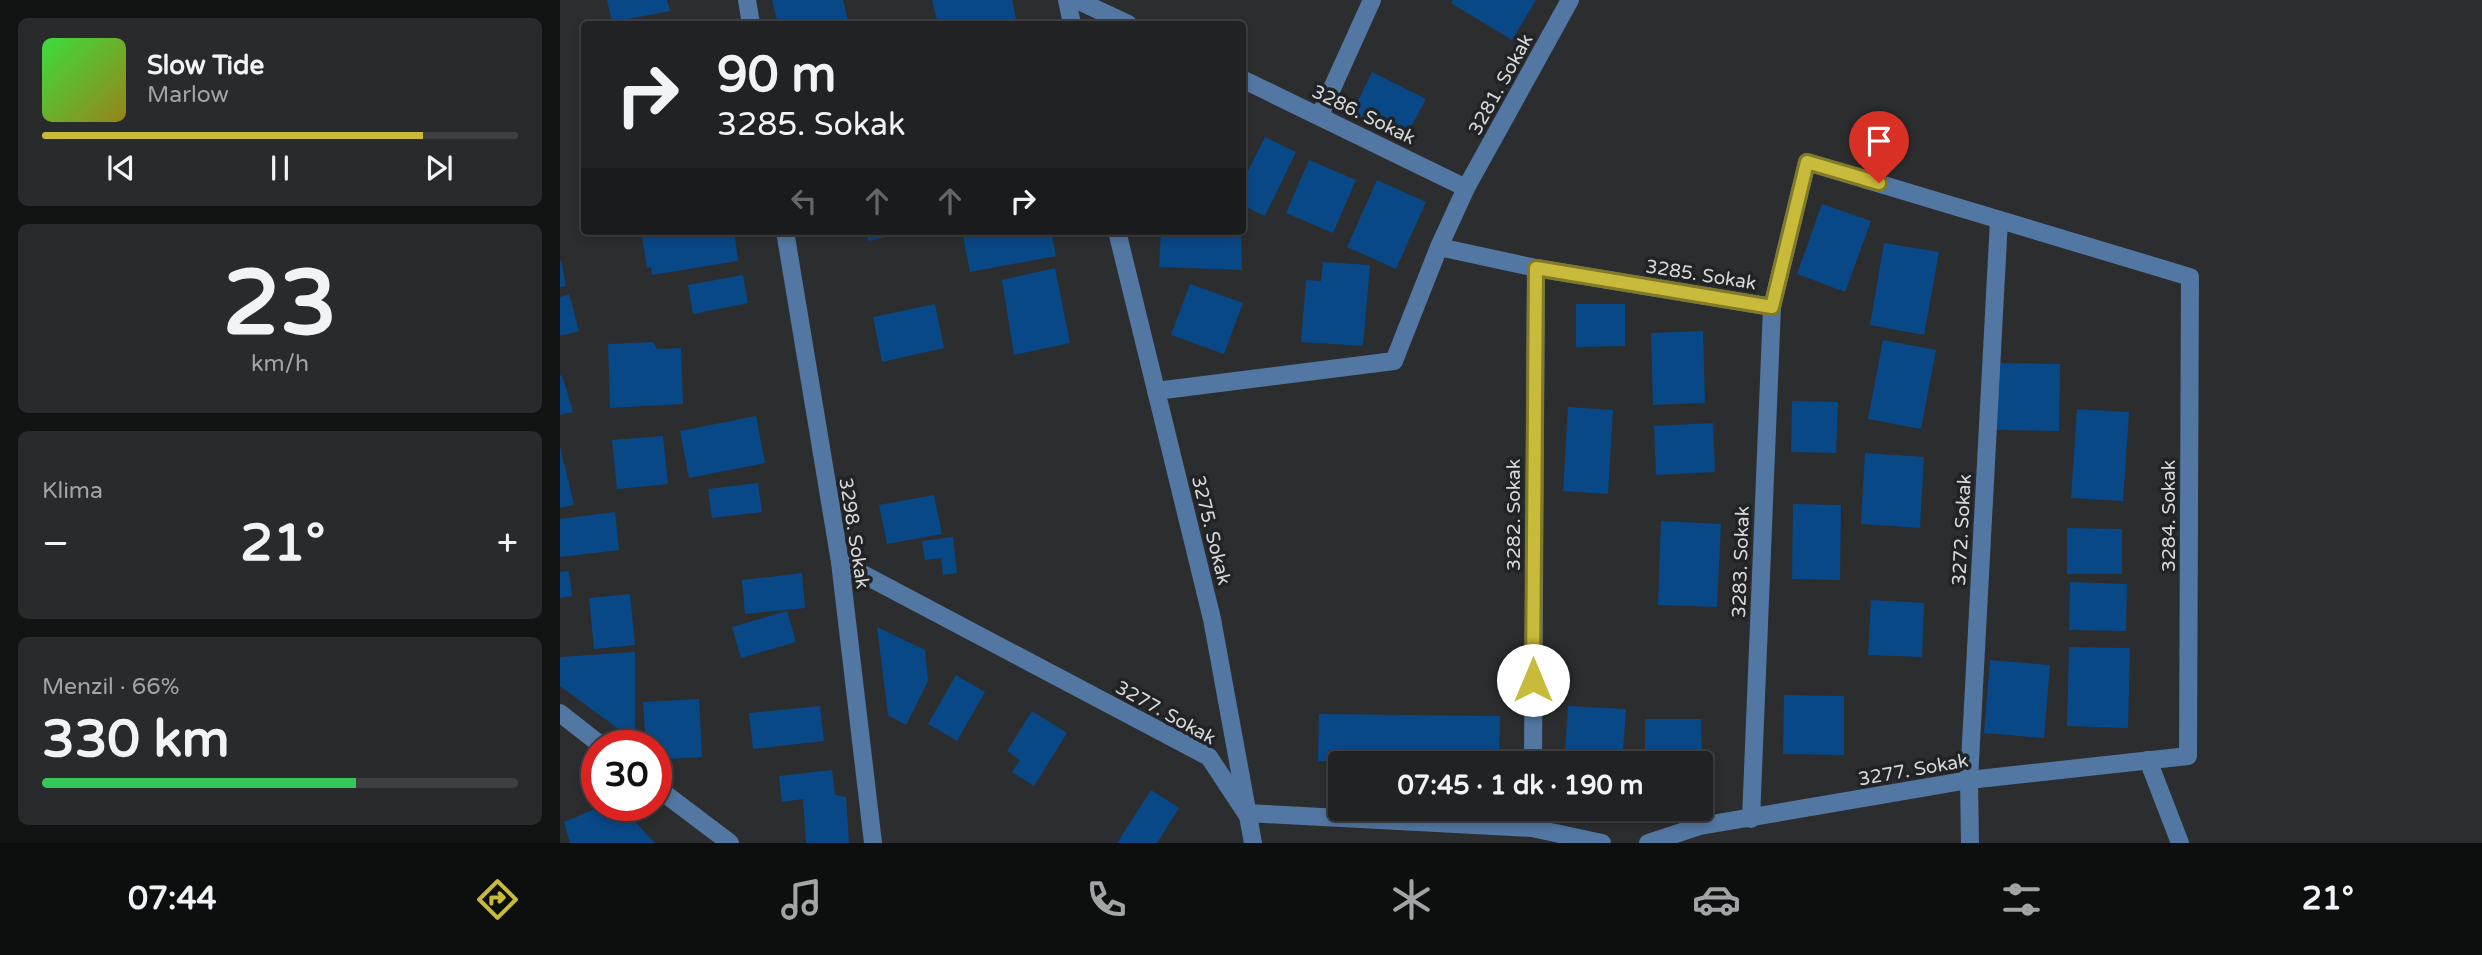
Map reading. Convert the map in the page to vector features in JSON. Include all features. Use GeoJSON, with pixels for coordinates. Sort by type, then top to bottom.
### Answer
{"type":"FeatureCollection","features":[{"type":"Feature","properties":{"kind":"street"},"geometry":{"type":"LineString","coordinates":[[747,0],[750,21]]}},
{"type":"Feature","properties":{"kind":"street"},"geometry":{"type":"LineString","coordinates":[[1067,0],[1071,21]]}},
{"type":"Feature","properties":{"kind":"street"},"geometry":{"type":"LineString","coordinates":[[1076,0],[1122,21]]}},
{"type":"Feature","properties":{"kind":"street"},"geometry":{"type":"LineString","coordinates":[[1320,115],[1372,0]]}},
{"type":"Feature","properties":{"kind":"street","name":"3281. Sokak"},"geometry":{"type":"LineString","coordinates":[[1439,247],[1466,188],[1570,0]]}},
{"type":"Feature","properties":{"kind":"street","name":"3286. Sokak"},"geometry":{"type":"LineString","coordinates":[[1246,81],[1466,188]]}},
{"type":"Feature","properties":{"kind":"street","name":"3285. Sokak"},"geometry":{"type":"LineString","coordinates":[[1439,247],[1536,268],[1772,307],[1807,162],[2190,277]]}},
{"type":"Feature","properties":{"kind":"street","name":"3272. Sokak"},"geometry":{"type":"LineString","coordinates":[[1970,843],[1969,780],[1999,220]]}},
{"type":"Feature","properties":{"kind":"street","name":"3298. Sokak"},"geometry":{"type":"LineString","coordinates":[[786,235],[840,562],[873,843]]}},
{"type":"Feature","properties":{"kind":"street","name":"3275. Sokak"},"geometry":{"type":"LineString","coordinates":[[1118,235],[1213,619],[1252,843]]}},
{"type":"Feature","properties":{"kind":"street"},"geometry":{"type":"LineString","coordinates":[[1156,391],[1394,361],[1439,247]]}},
{"type":"Feature","properties":{"kind":"street","name":"3282. Sokak"},"geometry":{"type":"LineString","coordinates":[[1533,751],[1536,268]]}},
{"type":"Feature","properties":{"kind":"street","name":"3284. Sokak"},"geometry":{"type":"LineString","coordinates":[[2188,755],[2190,277]]}},
{"type":"Feature","properties":{"kind":"street","name":"3283. Sokak"},"geometry":{"type":"LineString","coordinates":[[1751,819],[1772,307]]}},
{"type":"Feature","properties":{"kind":"street","name":"3277. Sokak"},"geometry":{"type":"LineString","coordinates":[[840,562],[1209,757],[1246,813]]}},
{"type":"Feature","properties":{"kind":"street"},"geometry":{"type":"LineString","coordinates":[[560,713],[582,730]]}},
{"type":"Feature","properties":{"kind":"street","name":"3277. Sokak"},"geometry":{"type":"LineString","coordinates":[[1648,843],[1700,826],[1969,780],[2188,755]]}},
{"type":"Feature","properties":{"kind":"street"},"geometry":{"type":"LineString","coordinates":[[2148,760],[2180,843]]}},
{"type":"Feature","properties":{"kind":"street"},"geometry":{"type":"LineString","coordinates":[[672,799],[730,843]]}},
{"type":"Feature","properties":{"kind":"street"},"geometry":{"type":"LineString","coordinates":[[1246,813],[1532,828],[1602,843]]}},
{"type":"Feature","properties":{"kind":"street"},"geometry":{"type":"LineString","coordinates":[[1532,821],[1532,828]]}},
{"type":"Feature","properties":{"kind":"building"},"geometry":{"type":"Polygon","coordinates":[[[607,0],[667,0],[670,11],[612,21],[607,0]]]}},
{"type":"Feature","properties":{"kind":"building"},"geometry":{"type":"Polygon","coordinates":[[[772,0],[843,0],[848,21],[777,21],[772,0]]]}},
{"type":"Feature","properties":{"kind":"building"},"geometry":{"type":"Polygon","coordinates":[[[932,0],[1012,0],[1016,21],[937,21],[932,0]]]}},
{"type":"Feature","properties":{"kind":"building"},"geometry":{"type":"Polygon","coordinates":[[[1453,0],[1536,0],[1512,40],[1451,3],[1453,0]]]}},
{"type":"Feature","properties":{"kind":"building"},"geometry":{"type":"Polygon","coordinates":[[[1372,72],[1426,99],[1404,140],[1352,113],[1372,72]]]}},
{"type":"Feature","properties":{"kind":"building"},"geometry":{"type":"Polygon","coordinates":[[[1265,137],[1296,152],[1265,216],[1246,207],[1246,175],[1265,137]]]}},
{"type":"Feature","properties":{"kind":"building"},"geometry":{"type":"Polygon","coordinates":[[[1309,160],[1356,180],[1333,233],[1286,213],[1309,160]]]}},
{"type":"Feature","properties":{"kind":"building"},"geometry":{"type":"Polygon","coordinates":[[[1377,180],[1426,202],[1396,269],[1347,247],[1377,180]]]}},
{"type":"Feature","properties":{"kind":"building"},"geometry":{"type":"Polygon","coordinates":[[[1822,204],[1871,221],[1845,292],[1797,274],[1822,204]]]}},
{"type":"Feature","properties":{"kind":"building"},"geometry":{"type":"Polygon","coordinates":[[[735,235],[738,261],[652,275],[651,267],[647,268],[642,236],[735,235]]]}},
{"type":"Feature","properties":{"kind":"building"},"geometry":{"type":"Polygon","coordinates":[[[867,235],[895,235],[868,241],[867,235]]]}},
{"type":"Feature","properties":{"kind":"building"},"geometry":{"type":"Polygon","coordinates":[[[963,235],[1052,235],[1056,256],[970,272],[963,235]]]}},
{"type":"Feature","properties":{"kind":"building"},"geometry":{"type":"Polygon","coordinates":[[[1161,235],[1241,235],[1242,270],[1159,267],[1161,235]]]}},
{"type":"Feature","properties":{"kind":"building"},"geometry":{"type":"Polygon","coordinates":[[[1884,243],[1939,252],[1924,335],[1870,325],[1884,243]]]}},
{"type":"Feature","properties":{"kind":"building"},"geometry":{"type":"Polygon","coordinates":[[[560,261],[566,286],[560,287],[560,261]]]}},
{"type":"Feature","properties":{"kind":"building"},"geometry":{"type":"Polygon","coordinates":[[[1323,262],[1370,265],[1363,346],[1301,342],[1306,280],[1321,281],[1323,262]]]}},
{"type":"Feature","properties":{"kind":"building"},"geometry":{"type":"Polygon","coordinates":[[[1055,268],[1070,343],[1014,355],[1002,280],[1055,268]]]}},
{"type":"Feature","properties":{"kind":"building"},"geometry":{"type":"Polygon","coordinates":[[[743,275],[748,303],[693,314],[688,285],[743,275]]]}},
{"type":"Feature","properties":{"kind":"building"},"geometry":{"type":"Polygon","coordinates":[[[1190,284],[1243,303],[1224,354],[1171,335],[1190,284]]]}},
{"type":"Feature","properties":{"kind":"building"},"geometry":{"type":"Polygon","coordinates":[[[569,294],[579,331],[560,336],[560,297],[569,294]]]}},
{"type":"Feature","properties":{"kind":"building"},"geometry":{"type":"Polygon","coordinates":[[[935,304],[944,348],[882,362],[873,317],[935,304]]]}},
{"type":"Feature","properties":{"kind":"building"},"geometry":{"type":"Polygon","coordinates":[[[1576,304],[1625,304],[1625,346],[1576,347],[1576,304]]]}},
{"type":"Feature","properties":{"kind":"building"},"geometry":{"type":"Polygon","coordinates":[[[1703,331],[1705,403],[1653,405],[1651,333],[1703,331]]]}},
{"type":"Feature","properties":{"kind":"building"},"geometry":{"type":"Polygon","coordinates":[[[1883,340],[1936,350],[1921,429],[1868,419],[1883,340]]]}},
{"type":"Feature","properties":{"kind":"building"},"geometry":{"type":"Polygon","coordinates":[[[653,342],[657,349],[681,348],[683,404],[610,408],[608,344],[653,342]]]}},
{"type":"Feature","properties":{"kind":"building"},"geometry":{"type":"Polygon","coordinates":[[[1998,363],[2060,364],[2059,431],[1996,430],[1998,363]]]}},
{"type":"Feature","properties":{"kind":"building"},"geometry":{"type":"Polygon","coordinates":[[[562,375],[573,412],[560,415],[560,376],[562,375]]]}},
{"type":"Feature","properties":{"kind":"building"},"geometry":{"type":"Polygon","coordinates":[[[1792,401],[1838,402],[1836,453],[1791,452],[1792,401]]]}},
{"type":"Feature","properties":{"kind":"building"},"geometry":{"type":"Polygon","coordinates":[[[1568,407],[1613,410],[1608,494],[1563,491],[1568,407]]]}},
{"type":"Feature","properties":{"kind":"building"},"geometry":{"type":"Polygon","coordinates":[[[2077,409],[2129,412],[2123,501],[2071,498],[2077,409]]]}},
{"type":"Feature","properties":{"kind":"building"},"geometry":{"type":"Polygon","coordinates":[[[756,416],[765,463],[689,478],[680,431],[756,416]]]}},
{"type":"Feature","properties":{"kind":"building"},"geometry":{"type":"Polygon","coordinates":[[[1713,423],[1715,472],[1656,475],[1654,426],[1713,423]]]}},
{"type":"Feature","properties":{"kind":"building"},"geometry":{"type":"Polygon","coordinates":[[[663,436],[668,484],[617,489],[612,440],[663,436]]]}},
{"type":"Feature","properties":{"kind":"building"},"geometry":{"type":"Polygon","coordinates":[[[560,446],[574,505],[560,508],[560,446]]]}},
{"type":"Feature","properties":{"kind":"building"},"geometry":{"type":"Polygon","coordinates":[[[1865,453],[1924,457],[1920,528],[1861,524],[1865,453]]]}},
{"type":"Feature","properties":{"kind":"building"},"geometry":{"type":"Polygon","coordinates":[[[758,483],[762,512],[712,518],[708,489],[758,483]]]}},
{"type":"Feature","properties":{"kind":"building"},"geometry":{"type":"Polygon","coordinates":[[[934,495],[942,534],[887,544],[879,505],[934,495]]]}},
{"type":"Feature","properties":{"kind":"building"},"geometry":{"type":"Polygon","coordinates":[[[1793,504],[1841,505],[1840,580],[1792,579],[1793,504]]]}},
{"type":"Feature","properties":{"kind":"building"},"geometry":{"type":"Polygon","coordinates":[[[615,512],[619,550],[560,557],[560,519],[615,512]]]}},
{"type":"Feature","properties":{"kind":"building"},"geometry":{"type":"Polygon","coordinates":[[[1661,521],[1721,524],[1717,607],[1658,605],[1661,521]]]}},
{"type":"Feature","properties":{"kind":"building"},"geometry":{"type":"Polygon","coordinates":[[[2067,528],[2122,529],[2122,574],[2067,574],[2067,528]]]}},
{"type":"Feature","properties":{"kind":"building"},"geometry":{"type":"Polygon","coordinates":[[[953,537],[957,573],[943,575],[941,558],[925,560],[922,541],[953,537]]]}},
{"type":"Feature","properties":{"kind":"building"},"geometry":{"type":"Polygon","coordinates":[[[569,571],[572,596],[560,598],[560,572],[569,571]]]}},
{"type":"Feature","properties":{"kind":"building"},"geometry":{"type":"Polygon","coordinates":[[[802,573],[805,608],[745,614],[742,580],[802,573]]]}},
{"type":"Feature","properties":{"kind":"building"},"geometry":{"type":"Polygon","coordinates":[[[2070,582],[2127,584],[2126,631],[2069,630],[2070,582]]]}},
{"type":"Feature","properties":{"kind":"building"},"geometry":{"type":"Polygon","coordinates":[[[630,594],[635,645],[594,649],[589,598],[630,594]]]}},
{"type":"Feature","properties":{"kind":"building"},"geometry":{"type":"Polygon","coordinates":[[[1871,600],[1924,603],[1922,657],[1868,655],[1871,600]]]}},
{"type":"Feature","properties":{"kind":"building"},"geometry":{"type":"Polygon","coordinates":[[[787,611],[796,642],[741,658],[732,627],[787,611]]]}},
{"type":"Feature","properties":{"kind":"building"},"geometry":{"type":"Polygon","coordinates":[[[877,627],[925,650],[928,681],[906,725],[888,715],[877,627]]]}},
{"type":"Feature","properties":{"kind":"building"},"geometry":{"type":"Polygon","coordinates":[[[2069,647],[2130,648],[2128,728],[2067,726],[2069,647]]]}},
{"type":"Feature","properties":{"kind":"building"},"geometry":{"type":"Polygon","coordinates":[[[635,652],[635,730],[620,730],[560,686],[560,657],[635,652]]]}},
{"type":"Feature","properties":{"kind":"building"},"geometry":{"type":"Polygon","coordinates":[[[1990,660],[2050,665],[2044,738],[1984,733],[1990,660]]]}},
{"type":"Feature","properties":{"kind":"building"},"geometry":{"type":"Polygon","coordinates":[[[956,675],[985,692],[957,741],[928,724],[956,675]]]}},
{"type":"Feature","properties":{"kind":"building"},"geometry":{"type":"Polygon","coordinates":[[[1784,695],[1844,696],[1844,755],[1783,754],[1784,695]]]}},
{"type":"Feature","properties":{"kind":"building"},"geometry":{"type":"Polygon","coordinates":[[[699,699],[702,757],[672,759],[672,730],[645,730],[643,702],[699,699]]]}},
{"type":"Feature","properties":{"kind":"building"},"geometry":{"type":"Polygon","coordinates":[[[820,706],[824,741],[753,749],[749,713],[820,706]]]}},
{"type":"Feature","properties":{"kind":"building"},"geometry":{"type":"Polygon","coordinates":[[[1568,706],[1626,709],[1623,751],[1565,751],[1568,706]]]}},
{"type":"Feature","properties":{"kind":"building"},"geometry":{"type":"Polygon","coordinates":[[[1032,711],[1067,733],[1034,786],[1012,772],[1020,760],[1007,751],[1032,711]]]}},
{"type":"Feature","properties":{"kind":"building"},"geometry":{"type":"Polygon","coordinates":[[[1319,714],[1500,716],[1499,751],[1328,751],[1328,761],[1318,761],[1319,714]]]}},
{"type":"Feature","properties":{"kind":"building"},"geometry":{"type":"Polygon","coordinates":[[[1645,719],[1701,719],[1702,751],[1645,751],[1645,719]]]}},
{"type":"Feature","properties":{"kind":"building"},"geometry":{"type":"Polygon","coordinates":[[[832,770],[835,795],[846,797],[849,843],[806,843],[803,799],[782,802],[779,776],[832,770]]]}},
{"type":"Feature","properties":{"kind":"building"},"geometry":{"type":"Polygon","coordinates":[[[1151,790],[1179,808],[1157,843],[1117,843],[1151,790]]]}},
{"type":"Feature","properties":{"kind":"building"},"geometry":{"type":"Polygon","coordinates":[[[581,815],[581,821],[634,821],[655,843],[570,843],[564,822],[581,815]]]}},
{"type":"Feature","properties":{"kind":"route"},"geometry":{"type":"LineString","coordinates":[[1533,680],[1536,268],[1772,307],[1807,162],[1879,183]]}}]}
